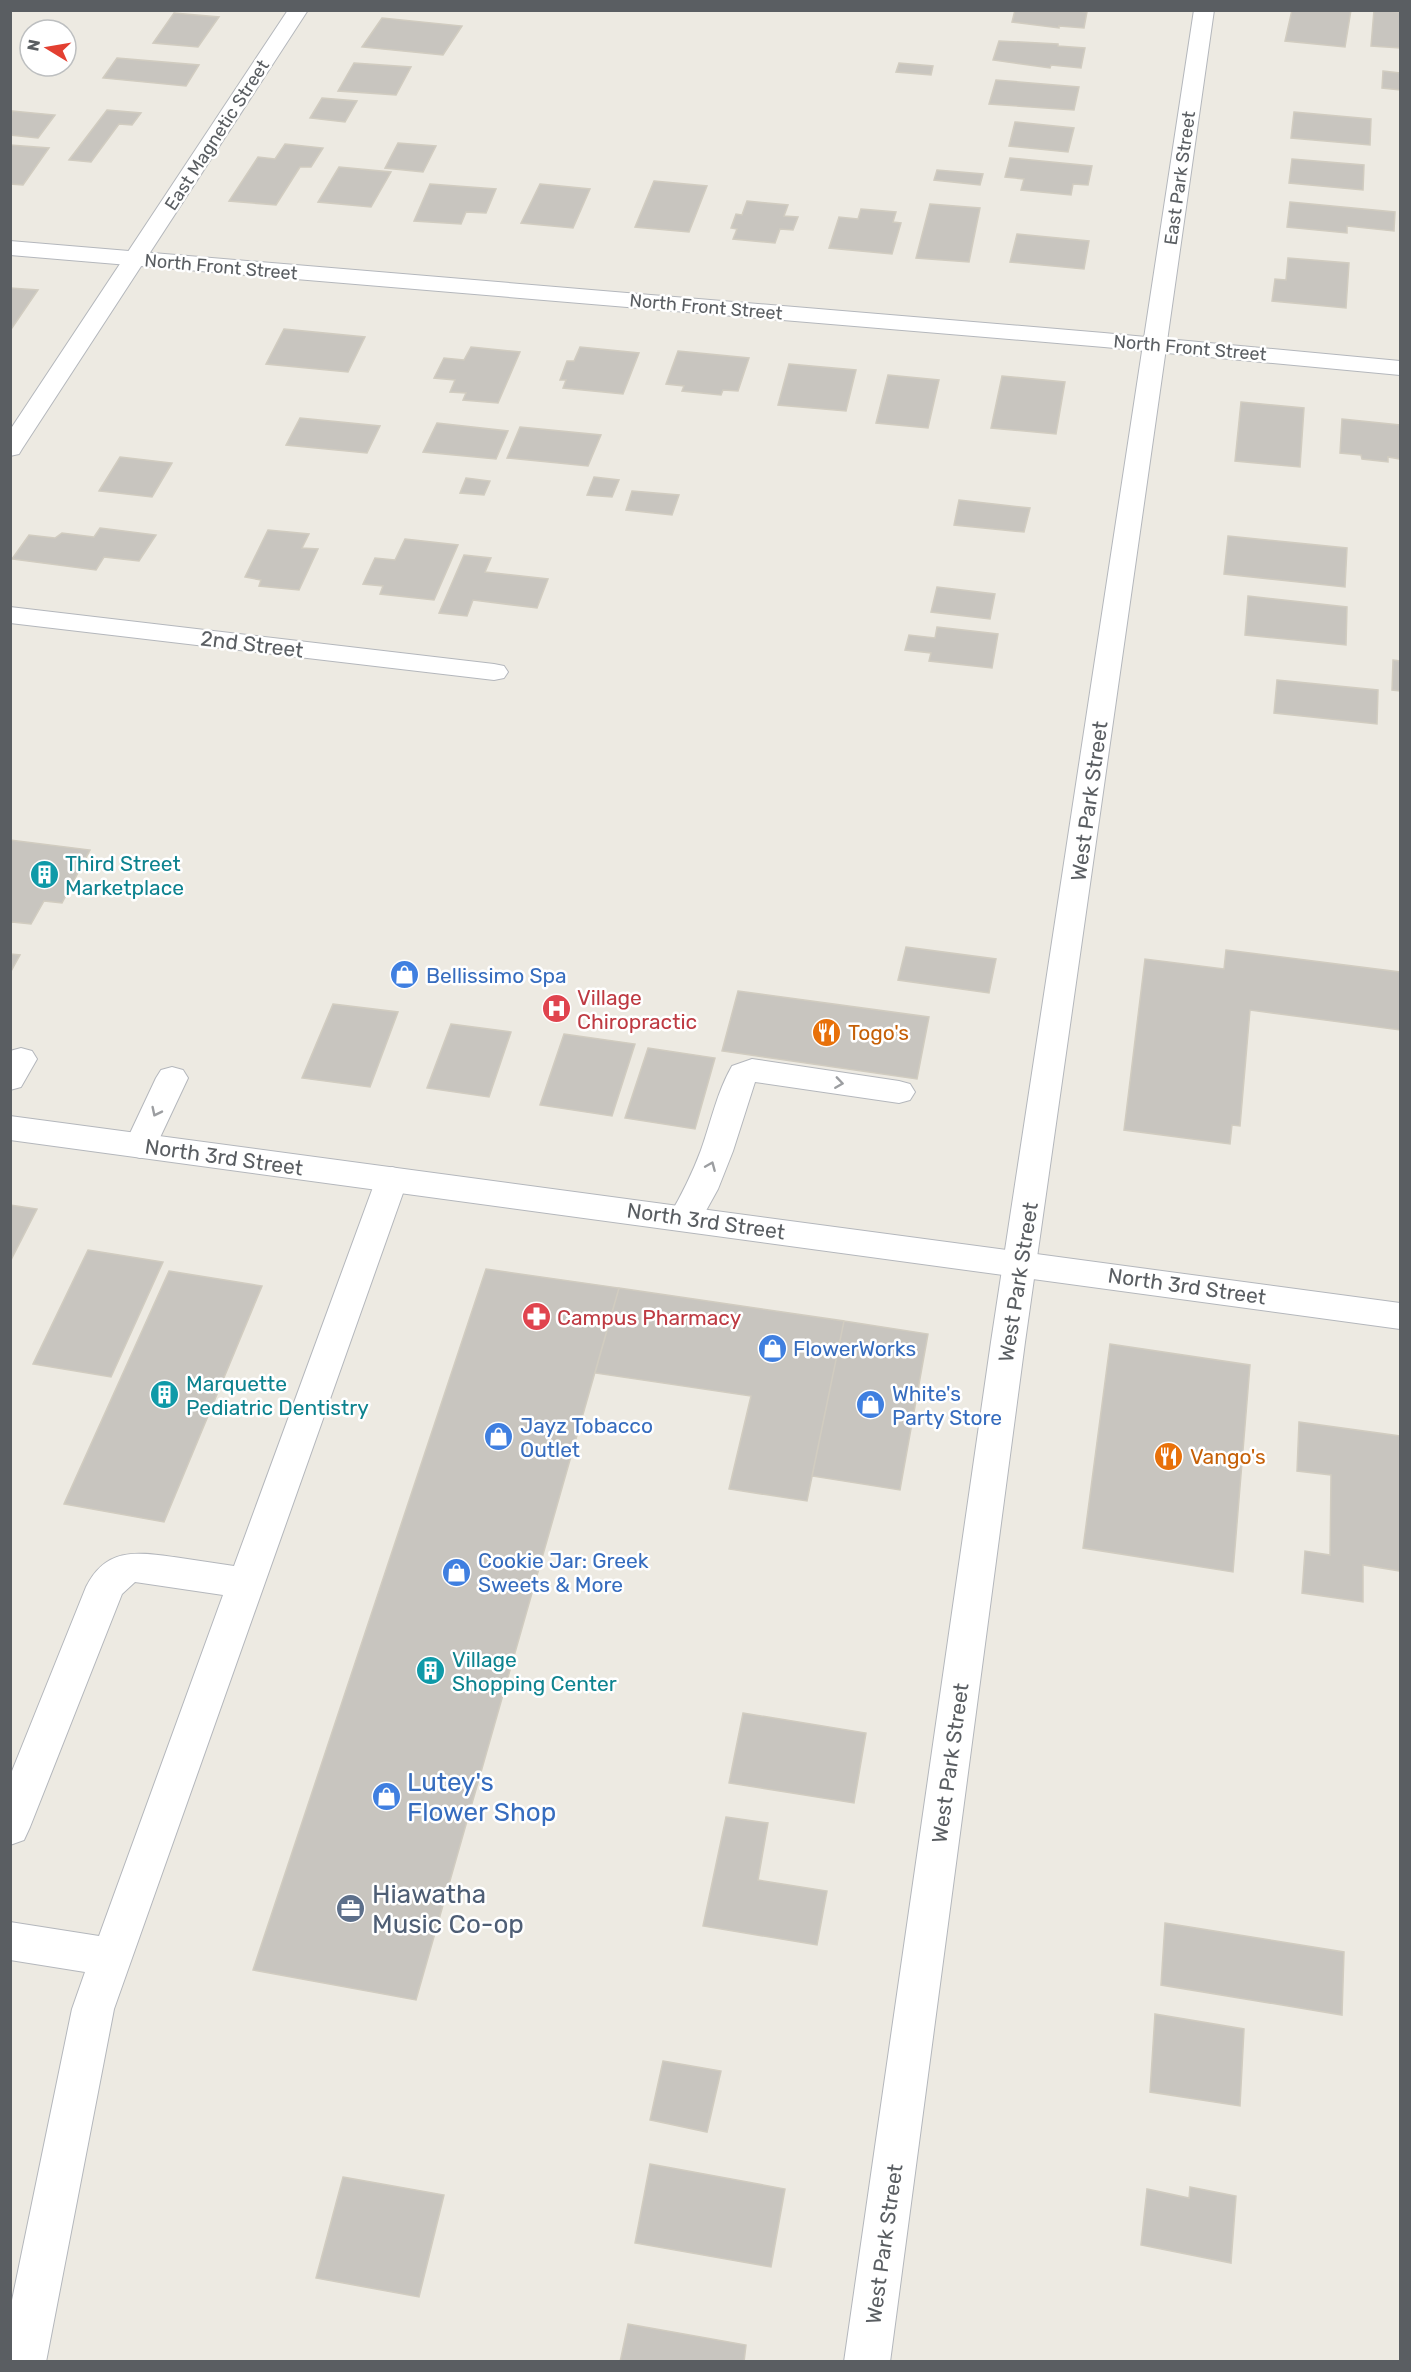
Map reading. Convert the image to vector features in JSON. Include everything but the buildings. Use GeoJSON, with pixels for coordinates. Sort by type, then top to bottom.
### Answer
{"type":"FeatureCollection","features":[{"type":"Feature","properties":{"kind":"street","name":"East Magnetic Street"},"geometry":{"type":"LineString","coordinates":[[10,449],[298,10]]}},
{"type":"Feature","properties":{"kind":"street","name":"East Park Street"},"geometry":{"type":"LineString","coordinates":[[1156,345],[1204,10]]}},
{"type":"Feature","properties":{"kind":"street","name":"North Front Street"},"geometry":{"type":"LineString","coordinates":[[10,248],[1156,345],[1401,368]]}},
{"type":"Feature","properties":{"kind":"street","name":"West Park Street"},"geometry":{"type":"LineString","coordinates":[[867,2361],[1021,1263],[1156,345]]}},
{"type":"Feature","properties":{"kind":"street","name":"2nd Street"},"geometry":{"type":"LineString","coordinates":[[10,615],[494,672]]}},
{"type":"Feature","properties":{"kind":"street"},"geometry":{"type":"LineString","coordinates":[[685,1218],[717,1151],[743,1074],[752,1070],[899,1092]]}},
{"type":"Feature","properties":{"kind":"street"},"geometry":{"type":"LineString","coordinates":[[140,1146],[172,1078]]}},
{"type":"Feature","properties":{"kind":"street","name":"North 3rd Street"},"geometry":{"type":"LineString","coordinates":[[10,1128],[1401,1316]]}},
{"type":"Feature","properties":{"kind":"street"},"geometry":{"type":"LineString","coordinates":[[23,2361],[93,2009],[392,1179]]}},
{"type":"Feature","properties":{"kind":"street"},"geometry":{"type":"LineString","coordinates":[[10,1827],[105,1587],[114,1575],[135,1567],[246,1583]]}},
{"type":"Feature","properties":{"kind":"street"},"geometry":{"type":"LineString","coordinates":[[10,1941],[111,1957]]}},
{"type":"Feature","properties":{"kind":"place","name":"Third Street Marketplace"},"geometry":{"type":"Point","coordinates":[44,875]}},
{"type":"Feature","properties":{"kind":"place","name":"Bellissimo Spa"},"geometry":{"type":"Point","coordinates":[405,975]}},
{"type":"Feature","properties":{"kind":"place","name":"Village Chiropractic"},"geometry":{"type":"Point","coordinates":[556,1009]}},
{"type":"Feature","properties":{"kind":"place","name":"Togo's"},"geometry":{"type":"Point","coordinates":[827,1032]}},
{"type":"Feature","properties":{"kind":"place","name":"Campus Pharmacy"},"geometry":{"type":"Point","coordinates":[536,1317]}},
{"type":"Feature","properties":{"kind":"place","name":"FlowerWorks"},"geometry":{"type":"Point","coordinates":[772,1348]}},
{"type":"Feature","properties":{"kind":"place","name":"Marquette Pediatric Dentistry"},"geometry":{"type":"Point","coordinates":[165,1395]}},
{"type":"Feature","properties":{"kind":"place","name":"White's Party Store"},"geometry":{"type":"Point","coordinates":[871,1405]}},
{"type":"Feature","properties":{"kind":"place","name":"Jayz Tobacco Outlet"},"geometry":{"type":"Point","coordinates":[499,1437]}},
{"type":"Feature","properties":{"kind":"place","name":"Vango's"},"geometry":{"type":"Point","coordinates":[1169,1456]}},
{"type":"Feature","properties":{"kind":"place","name":"Cookie Jar: Greek Sweets & More"},"geometry":{"type":"Point","coordinates":[457,1572]}},
{"type":"Feature","properties":{"kind":"place","name":"Village Shopping Center"},"geometry":{"type":"Point","coordinates":[431,1671]}},
{"type":"Feature","properties":{"kind":"place","name":"Lutey's Flower Shop"},"geometry":{"type":"Point","coordinates":[386,1797]}},
{"type":"Feature","properties":{"kind":"place","name":"Hiawatha Music Co-op"},"geometry":{"type":"Point","coordinates":[351,1909]}}]}
